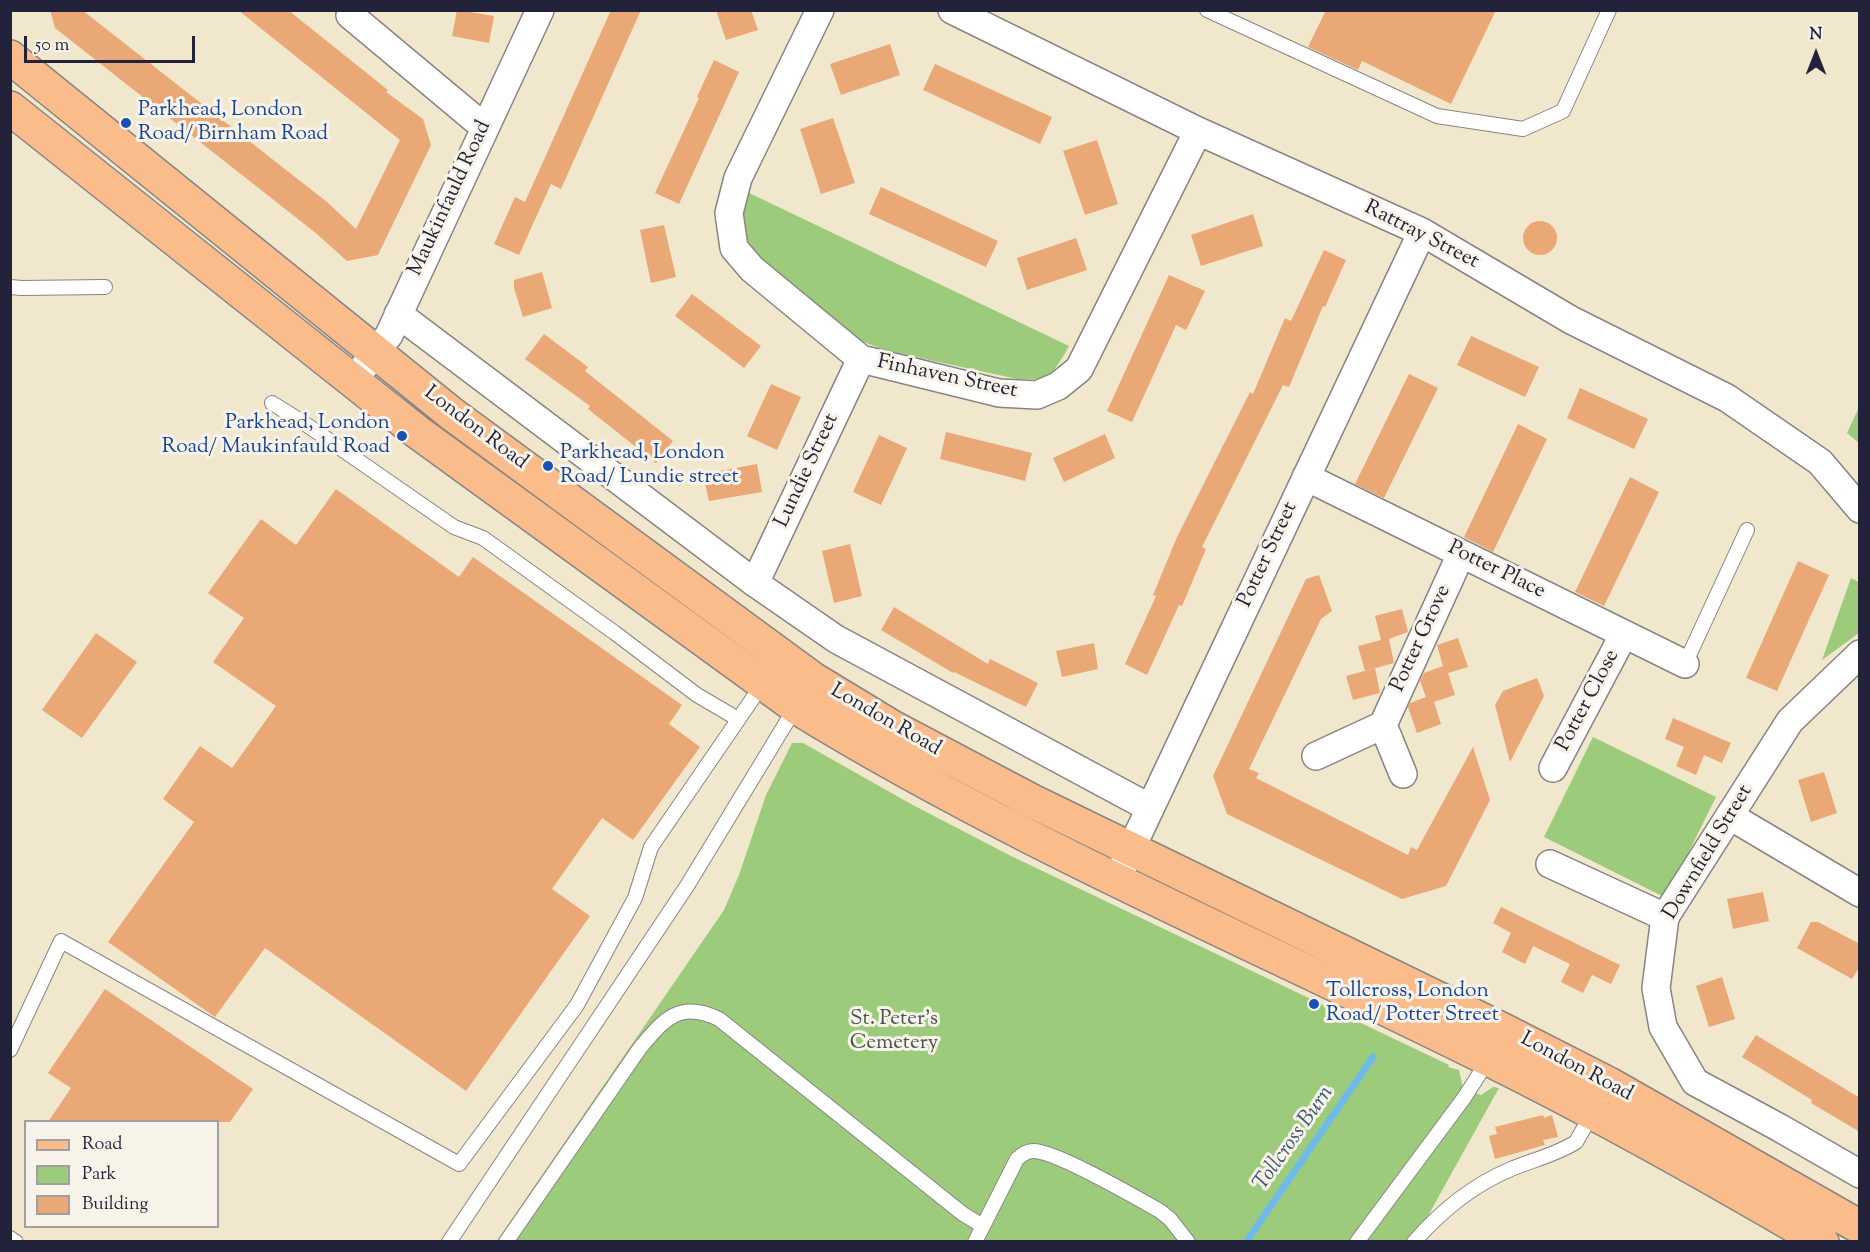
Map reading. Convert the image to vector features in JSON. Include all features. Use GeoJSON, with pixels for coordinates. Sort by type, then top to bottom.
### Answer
{"type":"FeatureCollection","features":[{"type":"Feature","properties":{"kind":"main road","name":"London Road"},"geometry":{"type":"LineString","coordinates":[[10,57],[452,414],[781,657],[804,693],[850,741],[931,785],[1124,864],[1497,1045],[1610,1084],[1860,1227]]}},
{"type":"Feature","properties":{"kind":"main road","name":"London Road"},"geometry":{"type":"LineString","coordinates":[[10,108],[416,431],[762,684],[804,693]]}},
{"type":"Feature","properties":{"kind":"main road","name":"London Road"},"geometry":{"type":"LineString","coordinates":[[1497,1045],[1594,1113],[1822,1242]]}},
{"type":"Feature","properties":{"kind":"street","name":"Maukinfauld Road"},"geometry":{"type":"LineString","coordinates":[[352,382],[389,335],[540,10]]}},
{"type":"Feature","properties":{"kind":"street","name":"Finhaven Street"},"geometry":{"type":"LineString","coordinates":[[820,10],[738,178],[729,213],[734,248],[752,269],[861,359],[999,393],[1037,395],[1058,386],[1079,369],[1198,131]]}},
{"type":"Feature","properties":{"kind":"street","name":"Rattray Street"},"geometry":{"type":"LineString","coordinates":[[952,10],[1198,131],[1422,232],[1571,320],[1727,398],[1820,462],[1860,509]]}},
{"type":"Feature","properties":{"kind":"street"},"geometry":{"type":"LineString","coordinates":[[350,15],[484,127]]}},
{"type":"Feature","properties":{"kind":"street","name":"Potter Street"},"geometry":{"type":"LineString","coordinates":[[1124,864],[1422,232]]}},
{"type":"Feature","properties":{"kind":"street"},"geometry":{"type":"LineString","coordinates":[[398,314],[755,583],[836,639],[1150,808]]}},
{"type":"Feature","properties":{"kind":"street","name":"Lundie Street"},"geometry":{"type":"LineString","coordinates":[[755,583],[861,359]]}},
{"type":"Feature","properties":{"kind":"street","name":"Potter Place"},"geometry":{"type":"LineString","coordinates":[[1306,477],[1685,664]]}},
{"type":"Feature","properties":{"kind":"street","name":"Potter Grove"},"geometry":{"type":"LineString","coordinates":[[1383,725],[1461,554]]}},
{"type":"Feature","properties":{"kind":"street","name":"Potter Close"},"geometry":{"type":"LineString","coordinates":[[1553,768],[1624,634]]}},
{"type":"Feature","properties":{"kind":"street","name":"Downfield Street"},"geometry":{"type":"LineString","coordinates":[[1860,654],[1790,722],[1665,917],[1656,988],[1663,1027],[1695,1082],[1860,1174]]}},
{"type":"Feature","properties":{"kind":"street"},"geometry":{"type":"LineString","coordinates":[[1316,756],[1383,725],[1403,774]]}},
{"type":"Feature","properties":{"kind":"street"},"geometry":{"type":"LineString","coordinates":[[1730,816],[1860,893]]}},
{"type":"Feature","properties":{"kind":"street"},"geometry":{"type":"LineString","coordinates":[[1550,864],[1665,917]]}},
{"type":"Feature","properties":{"kind":"lane"},"geometry":{"type":"LineString","coordinates":[[1207,10],[1437,116],[1523,129],[1563,111],[1609,10]]}},
{"type":"Feature","properties":{"kind":"lane"},"geometry":{"type":"LineString","coordinates":[[10,286],[22,288],[105,287]]}},
{"type":"Feature","properties":{"kind":"lane"},"geometry":{"type":"LineString","coordinates":[[272,403],[454,527],[483,538],[606,626],[697,695],[738,719]]}},
{"type":"Feature","properties":{"kind":"lane"},"geometry":{"type":"LineString","coordinates":[[1685,664],[1747,530]]}},
{"type":"Feature","properties":{"kind":"lane"},"geometry":{"type":"LineString","coordinates":[[10,1050],[61,941],[459,1164],[577,1005],[635,898],[651,847],[781,657]]}},
{"type":"Feature","properties":{"kind":"lane"},"geometry":{"type":"LineString","coordinates":[[449,1242],[687,886],[804,693]]}},
{"type":"Feature","properties":{"kind":"lane"},"geometry":{"type":"LineString","coordinates":[[506,1242],[640,1048],[656,1029],[684,1010],[706,1013],[719,1019],[963,1214],[983,1226]]}},
{"type":"Feature","properties":{"kind":"lane"},"geometry":{"type":"LineString","coordinates":[[1357,1242],[1464,1098],[1497,1045]]}},
{"type":"Feature","properties":{"kind":"lane"},"geometry":{"type":"LineString","coordinates":[[1414,1242],[1450,1206],[1480,1185],[1509,1169],[1567,1148],[1576,1142],[1610,1084]]}},
{"type":"Feature","properties":{"kind":"lane"},"geometry":{"type":"LineString","coordinates":[[975,1242],[1017,1160],[1024,1153],[1031,1151],[1053,1156],[1160,1210],[1188,1242]]}},
{"type":"Feature","properties":{"kind":"lane"},"geometry":{"type":"LineString","coordinates":[[10,1238],[16,1242]]}},
{"type":"Feature","properties":{"kind":"green space"},"geometry":{"type":"Polygon","coordinates":[[[745,191],[1069,346],[1049,374],[1037,379],[1017,379],[884,350],[859,340],[747,252],[742,223],[745,191]]]}},
{"type":"Feature","properties":{"kind":"green space"},"geometry":{"type":"Polygon","coordinates":[[[1859,407],[1859,443],[1847,433],[1859,407]]]}},
{"type":"Feature","properties":{"kind":"green space"},"geometry":{"type":"Polygon","coordinates":[[[1851,578],[1859,582],[1859,633],[1822,660],[1851,578]]]}},
{"type":"Feature","properties":{"kind":"green space"},"geometry":{"type":"Polygon","coordinates":[[[1593,737],[1716,797],[1666,898],[1544,837],[1593,737]]]}},
{"type":"Feature","properties":{"kind":"green space","name":"St. Peter's Cemetery"},"geometry":{"type":"Polygon","coordinates":[[[792,743],[803,743],[911,804],[1009,855],[1449,1065],[1448,1067],[1459,1070],[1463,1088],[1481,1095],[1493,1087],[1499,1088],[1414,1241],[496,1242],[724,910],[739,875],[766,795],[792,743]]]}},
{"type":"Feature","properties":{"kind":"building"},"geometry":{"type":"Polygon","coordinates":[[[50,10],[82,10],[327,202],[356,229],[400,140],[238,10],[288,10],[388,90],[386,92],[423,119],[431,145],[378,255],[347,261],[317,234],[55,28],[50,10]]]}},
{"type":"Feature","properties":{"kind":"building"},"geometry":{"type":"Polygon","coordinates":[[[457,10],[494,16],[489,43],[452,36],[457,10]]]}},
{"type":"Feature","properties":{"kind":"building"},"geometry":{"type":"Polygon","coordinates":[[[611,10],[641,10],[561,189],[551,184],[519,255],[494,244],[515,197],[525,202],[611,10]]]}},
{"type":"Feature","properties":{"kind":"building"},"geometry":{"type":"Polygon","coordinates":[[[716,10],[751,10],[758,30],[726,40],[716,10]]]}},
{"type":"Feature","properties":{"kind":"building"},"geometry":{"type":"Polygon","coordinates":[[[1326,10],[1496,10],[1451,104],[1362,61],[1358,70],[1308,47],[1326,10]]]}},
{"type":"Feature","properties":{"kind":"building"},"geometry":{"type":"Polygon","coordinates":[[[890,44],[900,75],[841,95],[830,64],[890,44]]]}},
{"type":"Feature","properties":{"kind":"building"},"geometry":{"type":"Polygon","coordinates":[[[714,60],[739,72],[679,204],[655,193],[714,60]]]}},
{"type":"Feature","properties":{"kind":"building"},"geometry":{"type":"Polygon","coordinates":[[[935,64],[1052,117],[1040,144],[923,90],[935,64]]]}},
{"type":"Feature","properties":{"kind":"building"},"geometry":{"type":"Polygon","coordinates":[[[833,118],[855,183],[821,194],[800,129],[833,118]]]}},
{"type":"Feature","properties":{"kind":"building"},"geometry":{"type":"Polygon","coordinates":[[[1097,140],[1118,204],[1085,215],[1063,151],[1097,140]]]}},
{"type":"Feature","properties":{"kind":"building"},"geometry":{"type":"Polygon","coordinates":[[[881,187],[998,241],[986,267],[869,214],[881,187]]]}},
{"type":"Feature","properties":{"kind":"building"},"geometry":{"type":"Polygon","coordinates":[[[1253,214],[1263,246],[1201,266],[1191,235],[1253,214]]]}},
{"type":"Feature","properties":{"kind":"building"},"geometry":{"type":"Polygon","coordinates":[[[1540,221],[1552,226],[1557,238],[1552,250],[1540,255],[1528,250],[1523,238],[1528,226],[1540,221]]]}},
{"type":"Feature","properties":{"kind":"building"},"geometry":{"type":"Polygon","coordinates":[[[664,225],[676,277],[651,283],[640,230],[664,225]]]}},
{"type":"Feature","properties":{"kind":"building"},"geometry":{"type":"Polygon","coordinates":[[[1076,238],[1087,270],[1027,290],[1017,258],[1076,238]]]}},
{"type":"Feature","properties":{"kind":"building"},"geometry":{"type":"Polygon","coordinates":[[[1324,250],[1346,260],[1325,307],[1323,306],[1289,387],[1283,385],[1202,547],[1206,549],[1182,606],[1179,605],[1147,675],[1125,664],[1156,596],[1153,595],[1177,537],[1250,392],[1253,394],[1285,318],[1291,321],[1324,250]]]}},
{"type":"Feature","properties":{"kind":"building"},"geometry":{"type":"Polygon","coordinates":[[[542,272],[552,308],[523,317],[514,288],[514,280],[542,272]]]}},
{"type":"Feature","properties":{"kind":"building"},"geometry":{"type":"Polygon","coordinates":[[[1169,275],[1205,291],[1186,330],[1176,325],[1132,422],[1107,411],[1169,275]]]}},
{"type":"Feature","properties":{"kind":"building"},"geometry":{"type":"Polygon","coordinates":[[[692,294],[761,346],[744,368],[675,316],[692,294]]]}},
{"type":"Feature","properties":{"kind":"building"},"geometry":{"type":"Polygon","coordinates":[[[544,334],[588,367],[585,371],[673,441],[656,463],[588,409],[590,406],[525,359],[544,334]]]}},
{"type":"Feature","properties":{"kind":"building"},"geometry":{"type":"Polygon","coordinates":[[[1471,336],[1539,367],[1525,397],[1457,365],[1471,336]]]}},
{"type":"Feature","properties":{"kind":"building"},"geometry":{"type":"Polygon","coordinates":[[[1409,374],[1438,388],[1384,498],[1355,484],[1409,374]]]}},
{"type":"Feature","properties":{"kind":"building"},"geometry":{"type":"Polygon","coordinates":[[[771,384],[801,397],[777,450],[747,436],[771,384]]]}},
{"type":"Feature","properties":{"kind":"building"},"geometry":{"type":"Polygon","coordinates":[[[1580,388],[1648,419],[1634,449],[1567,418],[1580,388]]]}},
{"type":"Feature","properties":{"kind":"building"},"geometry":{"type":"Polygon","coordinates":[[[1518,424],[1547,439],[1493,552],[1464,537],[1518,424]]]}},
{"type":"Feature","properties":{"kind":"building"},"geometry":{"type":"Polygon","coordinates":[[[946,432],[1032,453],[1025,481],[940,459],[946,432]]]}},
{"type":"Feature","properties":{"kind":"building"},"geometry":{"type":"Polygon","coordinates":[[[1105,434],[1115,458],[1064,482],[1053,458],[1105,434]]]}},
{"type":"Feature","properties":{"kind":"building"},"geometry":{"type":"Polygon","coordinates":[[[879,435],[907,448],[881,505],[853,492],[879,435]]]}},
{"type":"Feature","properties":{"kind":"building"},"geometry":{"type":"Polygon","coordinates":[[[757,464],[762,492],[709,501],[703,474],[757,464]]]}},
{"type":"Feature","properties":{"kind":"building"},"geometry":{"type":"Polygon","coordinates":[[[1630,477],[1659,492],[1604,606],[1575,592],[1630,477]]]}},
{"type":"Feature","properties":{"kind":"building"},"geometry":{"type":"Polygon","coordinates":[[[336,489],[459,577],[473,557],[682,705],[669,724],[700,747],[633,840],[602,818],[552,889],[590,916],[466,1091],[265,948],[215,1017],[108,942],[194,822],[163,799],[200,746],[232,768],[276,706],[213,662],[244,618],[208,593],[261,519],[296,545],[336,489]]]}},
{"type":"Feature","properties":{"kind":"building"},"geometry":{"type":"Polygon","coordinates":[[[850,544],[862,596],[834,603],[822,551],[850,544]]]}},
{"type":"Feature","properties":{"kind":"building"},"geometry":{"type":"Polygon","coordinates":[[[1798,561],[1829,575],[1777,691],[1746,678],[1798,561]]]}},
{"type":"Feature","properties":{"kind":"building"},"geometry":{"type":"Polygon","coordinates":[[[1319,575],[1332,611],[1321,619],[1249,769],[1259,773],[1256,778],[1408,855],[1411,847],[1417,850],[1473,747],[1490,800],[1446,886],[1402,899],[1227,814],[1213,776],[1306,579],[1319,575]]]}},
{"type":"Feature","properties":{"kind":"building"},"geometry":{"type":"Polygon","coordinates":[[[894,607],[988,664],[990,659],[1038,683],[1026,707],[953,673],[881,630],[894,607]]]}},
{"type":"Feature","properties":{"kind":"building"},"geometry":{"type":"Polygon","coordinates":[[[1402,609],[1408,632],[1389,639],[1394,663],[1365,671],[1358,646],[1381,640],[1375,616],[1402,609]]]}},
{"type":"Feature","properties":{"kind":"building"},"geometry":{"type":"Polygon","coordinates":[[[96,633],[137,662],[82,738],[42,710],[96,633]]]}},
{"type":"Feature","properties":{"kind":"building"},"geometry":{"type":"Polygon","coordinates":[[[1458,638],[1468,667],[1448,673],[1455,695],[1434,702],[1441,724],[1417,733],[1408,707],[1410,703],[1426,697],[1420,681],[1424,673],[1443,666],[1437,645],[1458,638]]]}},
{"type":"Feature","properties":{"kind":"building"},"geometry":{"type":"Polygon","coordinates":[[[1094,643],[1098,669],[1062,677],[1056,651],[1094,643]]]}},
{"type":"Feature","properties":{"kind":"building"},"geometry":{"type":"Polygon","coordinates":[[[1375,668],[1380,693],[1353,700],[1346,676],[1375,668]]]}},
{"type":"Feature","properties":{"kind":"building"},"geometry":{"type":"Polygon","coordinates":[[[1537,678],[1544,696],[1510,762],[1495,705],[1503,691],[1537,678]]]}},
{"type":"Feature","properties":{"kind":"building"},"geometry":{"type":"Polygon","coordinates":[[[1673,718],[1731,743],[1722,763],[1704,755],[1696,775],[1676,766],[1684,747],[1665,739],[1673,718]]]}},
{"type":"Feature","properties":{"kind":"building"},"geometry":{"type":"Polygon","coordinates":[[[1824,772],[1837,813],[1811,822],[1798,780],[1824,772]]]}},
{"type":"Feature","properties":{"kind":"building"},"geometry":{"type":"Polygon","coordinates":[[[1763,892],[1769,921],[1733,929],[1727,899],[1763,892]]]}},
{"type":"Feature","properties":{"kind":"building"},"geometry":{"type":"Polygon","coordinates":[[[1501,907],[1620,965],[1611,984],[1592,975],[1583,993],[1561,982],[1570,964],[1533,946],[1525,964],[1502,952],[1511,933],[1493,923],[1501,907]]]}},
{"type":"Feature","properties":{"kind":"building"},"geometry":{"type":"Polygon","coordinates":[[[1811,922],[1818,922],[1860,944],[1860,966],[1852,979],[1797,948],[1811,922]]]}},
{"type":"Feature","properties":{"kind":"building"},"geometry":{"type":"Polygon","coordinates":[[[1722,977],[1735,1019],[1709,1027],[1696,986],[1722,977]]]}},
{"type":"Feature","properties":{"kind":"building"},"geometry":{"type":"Polygon","coordinates":[[[105,989],[253,1089],[230,1122],[219,1122],[219,1120],[49,1120],[71,1088],[48,1073],[105,989]]]}},
{"type":"Feature","properties":{"kind":"building"},"geometry":{"type":"Polygon","coordinates":[[[1756,1035],[1860,1098],[1860,1132],[1811,1103],[1812,1100],[1742,1057],[1756,1035]]]}},
{"type":"Feature","properties":{"kind":"building"},"geometry":{"type":"Polygon","coordinates":[[[1543,1115],[1544,1118],[1552,1115],[1558,1137],[1543,1140],[1545,1145],[1495,1159],[1489,1136],[1497,1134],[1495,1127],[1543,1115]]]}},
{"type":"Feature","properties":{"kind":"waterway","name":"Tollcross Burn"},"geometry":{"type":"LineString","coordinates":[[1246,1242],[1373,1057]]}},
{"type":"Feature","properties":{"kind":"place","name":"Parkhead, London Road/ Birnham Road"},"geometry":{"type":"Point","coordinates":[126,123]}},
{"type":"Feature","properties":{"kind":"place","name":"Parkhead, London Road/ Maukinfauld Road"},"geometry":{"type":"Point","coordinates":[402,436]}},
{"type":"Feature","properties":{"kind":"place","name":"Parkhead, London Road/ Lundie street"},"geometry":{"type":"Point","coordinates":[548,466]}},
{"type":"Feature","properties":{"kind":"place","name":"Tollcross, London Road/ Potter Street"},"geometry":{"type":"Point","coordinates":[1314,1004]}}]}
